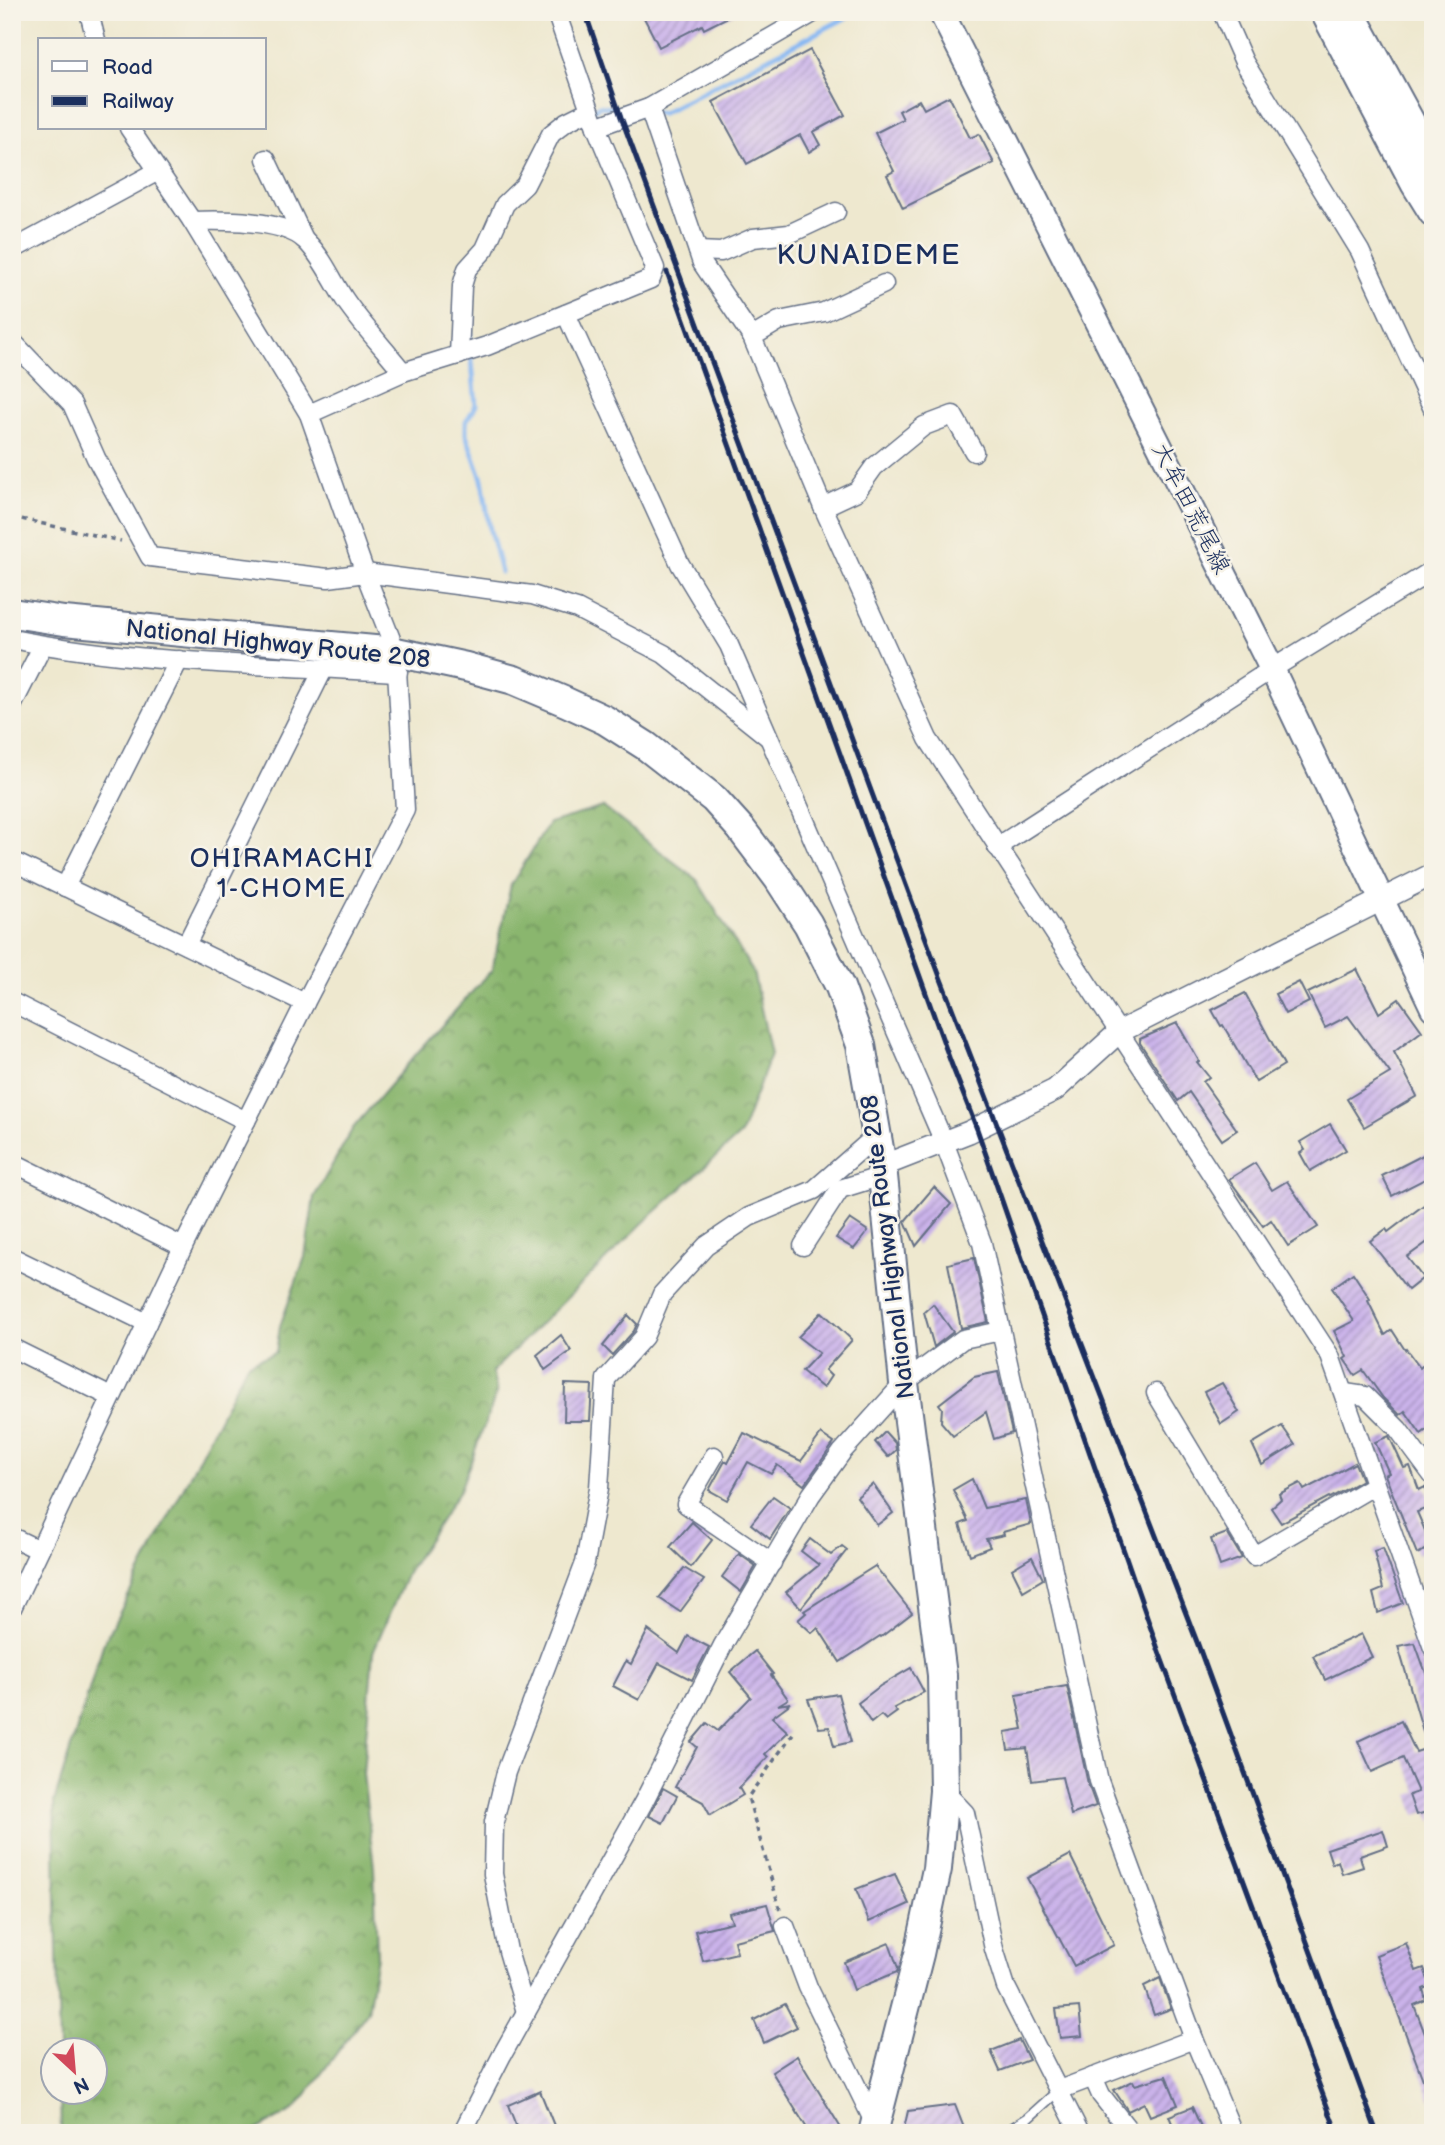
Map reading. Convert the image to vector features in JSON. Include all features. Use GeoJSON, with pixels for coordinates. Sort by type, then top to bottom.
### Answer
{"type":"FeatureCollection","features":[{"type":"Feature","properties":{"kind":"highway"},"geometry":{"type":"LineString","coordinates":[[1325,12],[1433,212]]}},
{"type":"Feature","properties":{"kind":"highway"},"geometry":{"type":"LineString","coordinates":[[1350,12],[1433,164]]}},
{"type":"Feature","properties":{"kind":"highway","name":"National Highway Route 208"},"geometry":{"type":"LineString","coordinates":[[12,614],[397,662],[514,680],[605,720],[682,772],[714,799],[741,829],[808,924],[840,987],[861,1045],[882,1171],[904,1383],[942,1675],[944,1791],[934,1881],[919,1954],[874,2128]]}},
{"type":"Feature","properties":{"kind":"main road","name":"大牟田荒尾線"},"geometry":{"type":"LineString","coordinates":[[941,12],[1272,669],[1433,1008]]}},
{"type":"Feature","properties":{"kind":"street"},"geometry":{"type":"LineString","coordinates":[[89,12],[96,38]]}},
{"type":"Feature","properties":{"kind":"street"},"geometry":{"type":"LineString","coordinates":[[309,414],[403,372],[487,346],[651,279],[655,268],[593,118],[556,12]]}},
{"type":"Feature","properties":{"kind":"street"},"geometry":{"type":"LineString","coordinates":[[458,355],[462,286],[467,269],[485,249],[505,204],[525,186],[551,134],[566,122],[649,108],[815,12]]}},
{"type":"Feature","properties":{"kind":"street"},"geometry":{"type":"LineString","coordinates":[[1222,12],[1244,62],[1360,251],[1433,409]]}},
{"type":"Feature","properties":{"kind":"street"},"geometry":{"type":"LineString","coordinates":[[649,108],[702,263],[751,337],[823,507],[928,739],[1330,1356],[1433,1648]]}},
{"type":"Feature","properties":{"kind":"street"},"geometry":{"type":"LineString","coordinates":[[12,1608],[183,1247],[405,810],[397,662],[309,414],[191,221],[130,130]]}},
{"type":"Feature","properties":{"kind":"street"},"geometry":{"type":"LineString","coordinates":[[266,159],[304,239],[320,257],[346,301],[403,372]]}},
{"type":"Feature","properties":{"kind":"street"},"geometry":{"type":"LineString","coordinates":[[12,250],[158,171]]}},
{"type":"Feature","properties":{"kind":"street"},"geometry":{"type":"LineString","coordinates":[[698,251],[720,252],[753,238],[789,234],[836,212]]}},
{"type":"Feature","properties":{"kind":"street"},"geometry":{"type":"LineString","coordinates":[[191,221],[232,220],[285,229],[304,239]]}},
{"type":"Feature","properties":{"kind":"street"},"geometry":{"type":"LineString","coordinates":[[751,337],[779,321],[824,312],[884,284]]}},
{"type":"Feature","properties":{"kind":"street"},"geometry":{"type":"LineString","coordinates":[[566,314],[680,564],[729,645],[944,1142],[982,1243],[1099,1781],[1194,2039],[1233,2133]]}},
{"type":"Feature","properties":{"kind":"street"},"geometry":{"type":"LineString","coordinates":[[12,341],[72,404],[96,458],[150,557],[328,578],[365,573],[532,595],[577,609],[664,653],[770,739]]}},
{"type":"Feature","properties":{"kind":"street"},"geometry":{"type":"LineString","coordinates":[[823,507],[857,491],[874,467],[924,426],[953,415],[974,452]]}},
{"type":"Feature","properties":{"kind":"street"},"geometry":{"type":"LineString","coordinates":[[997,847],[1272,669],[1433,570]]}},
{"type":"Feature","properties":{"kind":"street"},"geometry":{"type":"LineString","coordinates":[[12,639],[179,660],[324,668],[397,662]]}},
{"type":"Feature","properties":{"kind":"street"},"geometry":{"type":"LineString","coordinates":[[12,706],[43,645]]}},
{"type":"Feature","properties":{"kind":"street"},"geometry":{"type":"LineString","coordinates":[[65,887],[179,660]]}},
{"type":"Feature","properties":{"kind":"street"},"geometry":{"type":"LineString","coordinates":[[186,945],[324,668]]}},
{"type":"Feature","properties":{"kind":"street"},"geometry":{"type":"LineString","coordinates":[[12,860],[305,1003]]}},
{"type":"Feature","properties":{"kind":"street"},"geometry":{"type":"LineString","coordinates":[[803,1246],[839,1189],[1055,1090],[1119,1032],[1433,874]]}},
{"type":"Feature","properties":{"kind":"street"},"geometry":{"type":"LineString","coordinates":[[12,1002],[246,1121]]}},
{"type":"Feature","properties":{"kind":"street"},"geometry":{"type":"LineString","coordinates":[[526,2012],[508,1951],[493,1874],[494,1822],[506,1772],[585,1563],[599,1488],[606,1379],[644,1337],[662,1294],[706,1246],[749,1217],[814,1190],[877,1135]]}},
{"type":"Feature","properties":{"kind":"street"},"geometry":{"type":"LineString","coordinates":[[12,1162],[183,1247]]}},
{"type":"Feature","properties":{"kind":"street"},"geometry":{"type":"LineString","coordinates":[[12,1257],[147,1323]]}},
{"type":"Feature","properties":{"kind":"street"},"geometry":{"type":"LineString","coordinates":[[462,2133],[643,1803],[723,1645],[811,1494],[842,1452],[904,1383],[963,1339],[1002,1331]]}},
{"type":"Feature","properties":{"kind":"street"},"geometry":{"type":"LineString","coordinates":[[12,1348],[111,1397]]}},
{"type":"Feature","properties":{"kind":"street"},"geometry":{"type":"LineString","coordinates":[[1345,1393],[1364,1396],[1398,1429],[1433,1476]]}},
{"type":"Feature","properties":{"kind":"street"},"geometry":{"type":"LineString","coordinates":[[1156,1394],[1254,1556],[1375,1485]]}},
{"type":"Feature","properties":{"kind":"street"},"geometry":{"type":"LineString","coordinates":[[714,1456],[685,1504],[772,1563]]}},
{"type":"Feature","properties":{"kind":"street"},"geometry":{"type":"LineString","coordinates":[[12,1537],[39,1550]]}},
{"type":"Feature","properties":{"kind":"street"},"geometry":{"type":"LineString","coordinates":[[944,1791],[965,1813],[994,1949],[1006,1987],[1080,2133]]}},
{"type":"Feature","properties":{"kind":"street"},"geometry":{"type":"LineString","coordinates":[[785,1926],[808,1987],[874,2128]]}},
{"type":"Feature","properties":{"kind":"street"},"geometry":{"type":"LineString","coordinates":[[1059,2090],[1194,2039]]}},
{"type":"Feature","properties":{"kind":"street"},"geometry":{"type":"LineString","coordinates":[[1093,2077],[1101,2095],[1131,2133]]}},
{"type":"Feature","properties":{"kind":"lane"},"geometry":{"type":"LineString","coordinates":[[1004,2133],[1028,2118],[1059,2090]]}},
{"type":"Feature","properties":{"kind":"path"},"geometry":{"type":"LineString","coordinates":[[12,517],[144,545]]}},
{"type":"Feature","properties":{"kind":"path"},"geometry":{"type":"LineString","coordinates":[[785,1926],[748,1797],[794,1732]]}},
{"type":"Feature","properties":{"kind":"green space"},"geometry":{"type":"Polygon","coordinates":[[[603,807],[697,880],[753,972],[771,1054],[741,1134],[642,1224],[492,1372],[497,1392],[460,1490],[407,1573],[373,1652],[363,1774],[374,1867],[377,1956],[368,2011],[295,2109],[251,2133],[61,2133],[60,2106],[108,2106],[108,2036],[59,2036],[54,1802],[103,1645],[247,1364],[276,1352],[280,1326],[305,1257],[314,1197],[353,1128],[492,970],[511,885],[549,823],[603,807]]]}},
{"type":"Feature","properties":{"kind":"building"},"geometry":{"type":"Polygon","coordinates":[[[641,12],[738,12],[704,29],[702,25],[659,47],[641,12]]]}},
{"type":"Feature","properties":{"kind":"building"},"geometry":{"type":"Polygon","coordinates":[[[810,50],[845,115],[813,132],[820,145],[809,152],[800,135],[747,164],[713,102],[810,50]]]}},
{"type":"Feature","properties":{"kind":"building"},"geometry":{"type":"Polygon","coordinates":[[[949,96],[970,138],[979,134],[994,163],[903,208],[887,175],[894,171],[875,133],[903,119],[899,111],[919,100],[924,109],[949,96]]]}},
{"type":"Feature","properties":{"kind":"building"},"geometry":{"type":"Polygon","coordinates":[[[1357,969],[1379,1013],[1399,999],[1422,1031],[1394,1052],[1417,1096],[1364,1127],[1347,1099],[1390,1073],[1348,1016],[1325,1028],[1308,993],[1357,969]]]}},
{"type":"Feature","properties":{"kind":"building"},"geometry":{"type":"Polygon","coordinates":[[[1299,982],[1309,1002],[1285,1014],[1275,994],[1299,982]]]}},
{"type":"Feature","properties":{"kind":"building"},"geometry":{"type":"Polygon","coordinates":[[[1245,993],[1284,1065],[1256,1082],[1212,1010],[1245,993]]]}},
{"type":"Feature","properties":{"kind":"building"},"geometry":{"type":"Polygon","coordinates":[[[1177,1023],[1199,1061],[1197,1062],[1209,1077],[1203,1082],[1237,1130],[1222,1140],[1189,1092],[1178,1101],[1140,1043],[1140,1039],[1177,1023]]]}},
{"type":"Feature","properties":{"kind":"building"},"geometry":{"type":"Polygon","coordinates":[[[1330,1124],[1346,1150],[1310,1171],[1300,1153],[1305,1150],[1300,1142],[1330,1124]]]}},
{"type":"Feature","properties":{"kind":"building"},"geometry":{"type":"Polygon","coordinates":[[[1433,1150],[1433,1175],[1392,1196],[1382,1176],[1433,1150]]]}},
{"type":"Feature","properties":{"kind":"building"},"geometry":{"type":"Polygon","coordinates":[[[1255,1163],[1272,1190],[1287,1181],[1318,1227],[1288,1246],[1271,1220],[1263,1226],[1229,1179],[1255,1163]]]}},
{"type":"Feature","properties":{"kind":"building"},"geometry":{"type":"Polygon","coordinates":[[[934,1187],[951,1204],[916,1246],[905,1221],[934,1187]]]}},
{"type":"Feature","properties":{"kind":"building"},"geometry":{"type":"Polygon","coordinates":[[[1433,1198],[1433,1238],[1407,1257],[1423,1278],[1408,1290],[1370,1241],[1386,1229],[1388,1232],[1433,1198]]]}},
{"type":"Feature","properties":{"kind":"building"},"geometry":{"type":"Polygon","coordinates":[[[850,1219],[868,1231],[854,1249],[836,1238],[850,1219]]]}},
{"type":"Feature","properties":{"kind":"building"},"geometry":{"type":"Polygon","coordinates":[[[974,1258],[988,1322],[961,1328],[948,1264],[974,1258]]]}},
{"type":"Feature","properties":{"kind":"building"},"geometry":{"type":"Polygon","coordinates":[[[1353,1273],[1370,1299],[1368,1301],[1385,1335],[1392,1330],[1420,1368],[1424,1364],[1433,1375],[1433,1425],[1421,1434],[1405,1411],[1400,1415],[1383,1398],[1363,1370],[1355,1375],[1344,1359],[1347,1357],[1334,1331],[1354,1321],[1332,1288],[1353,1273]]]}},
{"type":"Feature","properties":{"kind":"building"},"geometry":{"type":"Polygon","coordinates":[[[933,1304],[953,1332],[934,1347],[924,1312],[933,1304]]]}},
{"type":"Feature","properties":{"kind":"building"},"geometry":{"type":"Polygon","coordinates":[[[822,1312],[852,1340],[825,1370],[831,1376],[823,1388],[802,1371],[819,1353],[798,1337],[822,1312]]]}},
{"type":"Feature","properties":{"kind":"building"},"geometry":{"type":"Polygon","coordinates":[[[628,1315],[637,1324],[612,1355],[603,1346],[628,1315]]]}},
{"type":"Feature","properties":{"kind":"building"},"geometry":{"type":"Polygon","coordinates":[[[561,1335],[571,1351],[545,1370],[537,1355],[561,1335]]]}},
{"type":"Feature","properties":{"kind":"building"},"geometry":{"type":"Polygon","coordinates":[[[998,1372],[1012,1433],[994,1439],[986,1412],[953,1436],[941,1422],[942,1408],[939,1404],[974,1377],[998,1372]]]}},
{"type":"Feature","properties":{"kind":"building"},"geometry":{"type":"Polygon","coordinates":[[[1222,1383],[1239,1412],[1221,1424],[1204,1392],[1222,1383]]]}},
{"type":"Feature","properties":{"kind":"building"},"geometry":{"type":"Polygon","coordinates":[[[565,1384],[592,1385],[590,1421],[564,1421],[565,1384]]]}},
{"type":"Feature","properties":{"kind":"building"},"geometry":{"type":"Polygon","coordinates":[[[1282,1426],[1295,1445],[1262,1465],[1252,1444],[1282,1426]]]}},
{"type":"Feature","properties":{"kind":"building"},"geometry":{"type":"Polygon","coordinates":[[[885,1432],[895,1443],[896,1450],[888,1457],[875,1442],[885,1432]]]}},
{"type":"Feature","properties":{"kind":"building"},"geometry":{"type":"Polygon","coordinates":[[[744,1433],[801,1461],[821,1434],[834,1443],[804,1485],[777,1465],[771,1474],[748,1462],[727,1500],[709,1490],[744,1433]]]}},
{"type":"Feature","properties":{"kind":"building"},"geometry":{"type":"Polygon","coordinates":[[[1389,1436],[1404,1468],[1410,1466],[1419,1490],[1425,1487],[1433,1506],[1417,1512],[1432,1547],[1417,1554],[1385,1475],[1389,1473],[1375,1442],[1389,1436]]]}},
{"type":"Feature","properties":{"kind":"building"},"geometry":{"type":"Polygon","coordinates":[[[1355,1463],[1362,1480],[1330,1498],[1281,1523],[1271,1508],[1281,1499],[1279,1494],[1300,1483],[1304,1490],[1355,1463]]]}},
{"type":"Feature","properties":{"kind":"building"},"geometry":{"type":"Polygon","coordinates":[[[972,1479],[984,1508],[1026,1500],[1031,1524],[986,1539],[990,1547],[970,1555],[960,1524],[968,1521],[953,1490],[972,1479]]]}},
{"type":"Feature","properties":{"kind":"building"},"geometry":{"type":"Polygon","coordinates":[[[873,1484],[893,1513],[877,1525],[857,1497],[873,1484]]]}},
{"type":"Feature","properties":{"kind":"building"},"geometry":{"type":"Polygon","coordinates":[[[773,1496],[790,1508],[770,1539],[751,1524],[773,1496]]]}},
{"type":"Feature","properties":{"kind":"building"},"geometry":{"type":"Polygon","coordinates":[[[692,1522],[712,1540],[691,1567],[670,1547],[692,1522]]]}},
{"type":"Feature","properties":{"kind":"building"},"geometry":{"type":"Polygon","coordinates":[[[1227,1533],[1242,1558],[1220,1566],[1211,1539],[1227,1533]]]}},
{"type":"Feature","properties":{"kind":"building"},"geometry":{"type":"Polygon","coordinates":[[[810,1539],[831,1555],[842,1546],[847,1550],[801,1608],[786,1592],[819,1565],[801,1551],[810,1539]]]}},
{"type":"Feature","properties":{"kind":"building"},"geometry":{"type":"Polygon","coordinates":[[[1383,1548],[1403,1603],[1378,1613],[1373,1593],[1383,1589],[1374,1551],[1383,1548]]]}},
{"type":"Feature","properties":{"kind":"building"},"geometry":{"type":"Polygon","coordinates":[[[739,1554],[756,1566],[741,1592],[722,1577],[739,1554]]]}},
{"type":"Feature","properties":{"kind":"building"},"geometry":{"type":"Polygon","coordinates":[[[1032,1557],[1043,1579],[1023,1591],[1012,1569],[1032,1557]]]}},
{"type":"Feature","properties":{"kind":"building"},"geometry":{"type":"Polygon","coordinates":[[[875,1566],[912,1613],[881,1637],[840,1662],[818,1628],[812,1633],[798,1620],[806,1613],[804,1611],[875,1566]]]}},
{"type":"Feature","properties":{"kind":"building"},"geometry":{"type":"Polygon","coordinates":[[[684,1568],[704,1580],[680,1612],[659,1598],[684,1568]]]}},
{"type":"Feature","properties":{"kind":"building"},"geometry":{"type":"Polygon","coordinates":[[[648,1630],[679,1653],[688,1636],[709,1647],[692,1680],[659,1663],[639,1700],[613,1686],[626,1661],[631,1664],[648,1630]]]}},
{"type":"Feature","properties":{"kind":"building"},"geometry":{"type":"Polygon","coordinates":[[[1361,1634],[1372,1657],[1325,1680],[1313,1656],[1361,1634]]]}},
{"type":"Feature","properties":{"kind":"building"},"geometry":{"type":"Polygon","coordinates":[[[1415,1643],[1427,1676],[1433,1674],[1433,1824],[1427,1812],[1416,1815],[1409,1795],[1418,1792],[1403,1758],[1372,1772],[1358,1741],[1401,1721],[1416,1752],[1428,1748],[1398,1646],[1415,1643]]]}},
{"type":"Feature","properties":{"kind":"building"},"geometry":{"type":"Polygon","coordinates":[[[755,1651],[788,1699],[778,1705],[791,1703],[772,1717],[788,1732],[765,1754],[768,1757],[739,1788],[743,1795],[710,1815],[703,1802],[675,1787],[697,1747],[691,1742],[707,1723],[718,1731],[751,1697],[730,1672],[755,1651]]]}},
{"type":"Feature","properties":{"kind":"building"},"geometry":{"type":"Polygon","coordinates":[[[911,1668],[924,1692],[894,1708],[897,1712],[886,1720],[881,1715],[871,1723],[858,1703],[911,1668]]]}},
{"type":"Feature","properties":{"kind":"building"},"geometry":{"type":"Polygon","coordinates":[[[1067,1686],[1088,1784],[1096,1806],[1071,1815],[1062,1777],[1032,1781],[1027,1748],[1008,1750],[1005,1732],[1023,1729],[1016,1695],[1067,1686]]]}},
{"type":"Feature","properties":{"kind":"building"},"geometry":{"type":"Polygon","coordinates":[[[838,1694],[851,1742],[834,1746],[829,1727],[819,1728],[808,1699],[838,1694]]]}},
{"type":"Feature","properties":{"kind":"building"},"geometry":{"type":"Polygon","coordinates":[[[663,1788],[677,1796],[663,1823],[649,1816],[663,1788]]]}},
{"type":"Feature","properties":{"kind":"building"},"geometry":{"type":"Polygon","coordinates":[[[1383,1830],[1388,1846],[1360,1856],[1363,1867],[1342,1874],[1338,1861],[1332,1864],[1327,1849],[1383,1830]]]}},
{"type":"Feature","properties":{"kind":"building"},"geometry":{"type":"Polygon","coordinates":[[[1070,1855],[1114,1945],[1074,1966],[1027,1878],[1070,1855]]]}},
{"type":"Feature","properties":{"kind":"building"},"geometry":{"type":"Polygon","coordinates":[[[895,1874],[909,1904],[869,1922],[856,1889],[895,1874]]]}},
{"type":"Feature","properties":{"kind":"building"},"geometry":{"type":"Polygon","coordinates":[[[767,1904],[775,1931],[734,1941],[737,1953],[703,1961],[695,1931],[732,1922],[729,1913],[767,1904]]]}},
{"type":"Feature","properties":{"kind":"building"},"geometry":{"type":"Polygon","coordinates":[[[889,1943],[897,1972],[854,1990],[844,1962],[889,1943]]]}},
{"type":"Feature","properties":{"kind":"building"},"geometry":{"type":"Polygon","coordinates":[[[1406,1943],[1416,1971],[1424,1968],[1430,1986],[1423,1989],[1426,2000],[1414,2005],[1433,2055],[1431,2101],[1376,1955],[1406,1943]]]}},
{"type":"Feature","properties":{"kind":"building"},"geometry":{"type":"Polygon","coordinates":[[[1160,1978],[1171,2009],[1154,2015],[1144,1986],[1160,1978]]]}},
{"type":"Feature","properties":{"kind":"building"},"geometry":{"type":"Polygon","coordinates":[[[785,2004],[797,2027],[764,2043],[754,2020],[785,2004]]]}},
{"type":"Feature","properties":{"kind":"building"},"geometry":{"type":"Polygon","coordinates":[[[1079,2007],[1082,2036],[1060,2038],[1056,2009],[1079,2007]]]}},
{"type":"Feature","properties":{"kind":"building"},"geometry":{"type":"Polygon","coordinates":[[[1019,2040],[1029,2060],[1000,2071],[991,2051],[1019,2040]]]}},
{"type":"Feature","properties":{"kind":"building"},"geometry":{"type":"Polygon","coordinates":[[[797,2056],[844,2133],[810,2133],[772,2072],[797,2056]]]}},
{"type":"Feature","properties":{"kind":"building"},"geometry":{"type":"Polygon","coordinates":[[[1166,2076],[1178,2105],[1150,2116],[1144,2103],[1128,2111],[1114,2090],[1133,2081],[1135,2085],[1166,2076]]]}},
{"type":"Feature","properties":{"kind":"building"},"geometry":{"type":"Polygon","coordinates":[[[540,2091],[557,2133],[519,2133],[508,2105],[540,2091]]]}},
{"type":"Feature","properties":{"kind":"building"},"geometry":{"type":"Polygon","coordinates":[[[955,2105],[966,2133],[903,2133],[908,2111],[955,2105]]]}},
{"type":"Feature","properties":{"kind":"building"},"geometry":{"type":"Polygon","coordinates":[[[1192,2107],[1204,2133],[1176,2133],[1169,2116],[1192,2107]]]}},
{"type":"Feature","properties":{"kind":"waterway"},"geometry":{"type":"LineString","coordinates":[[656,113],[662,113],[857,12]]}},
{"type":"Feature","properties":{"kind":"waterway"},"geometry":{"type":"LineString","coordinates":[[594,110],[599,106],[625,109]]}},
{"type":"Feature","properties":{"kind":"waterway"},"geometry":{"type":"LineString","coordinates":[[470,296],[470,341],[476,405],[466,422],[466,435],[482,479],[490,530],[501,572]]}},
{"type":"Feature","properties":{"kind":"railway"},"geometry":{"type":"LineString","coordinates":[[585,12],[621,117],[939,974],[1197,1642],[1377,2133]]}},
{"type":"Feature","properties":{"kind":"railway"},"geometry":{"type":"LineString","coordinates":[[667,272],[977,1129],[1158,1649],[1337,2133]]}},
{"type":"Feature","properties":{"kind":"district","name":"KUNAIDEME"},"geometry":{"type":"Point","coordinates":[869,255]}},
{"type":"Feature","properties":{"kind":"district","name":"OHIRAMACHI 1-CHOME"},"geometry":{"type":"Point","coordinates":[282,874]}}]}
